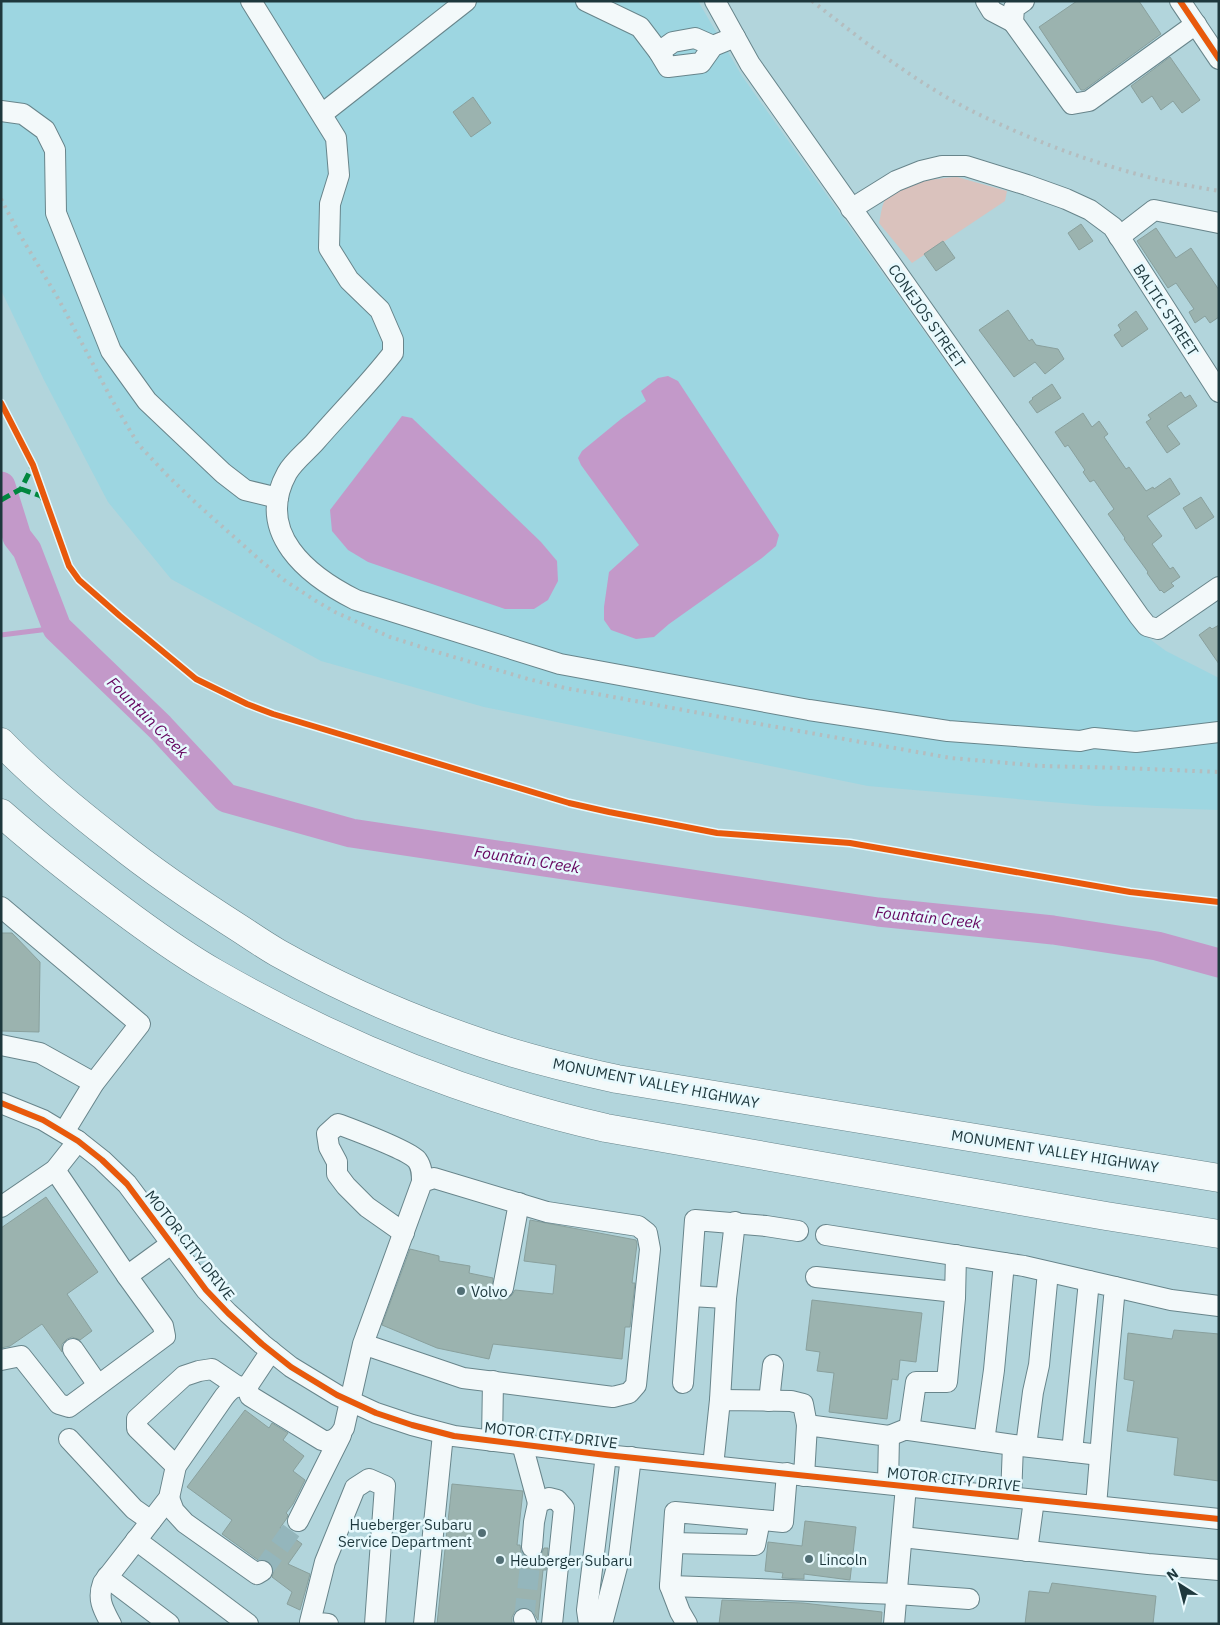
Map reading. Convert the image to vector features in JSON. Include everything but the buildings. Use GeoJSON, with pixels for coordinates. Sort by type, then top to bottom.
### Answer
{"type":"FeatureCollection","features":[{"type":"Feature","properties":{"kind":"highway","name":"MONUMENT VALLEY HIGHWAY"},"geometry":{"type":"LineString","coordinates":[[1,742],[77,812],[138,859],[197,902],[270,948],[361,995],[409,1016],[482,1043],[545,1063],[617,1079],[1219,1178]]}},
{"type":"Feature","properties":{"kind":"highway"},"geometry":{"type":"LineString","coordinates":[[1,813],[103,897],[214,973],[299,1018],[342,1038],[391,1060],[465,1088],[535,1110],[606,1128],[1219,1234]]}},
{"type":"Feature","properties":{"kind":"street"},"geometry":{"type":"LineString","coordinates":[[251,1],[336,138],[339,175],[330,204],[330,248],[349,280],[380,310],[393,340],[393,352],[384,365],[287,472],[278,498],[278,524],[286,542],[304,566],[337,591],[356,600],[560,664],[809,710],[948,731],[1080,741],[1094,738],[1136,742],[1219,732]]}},
{"type":"Feature","properties":{"kind":"street"},"geometry":{"type":"LineString","coordinates":[[322,114],[466,1]]}},
{"type":"Feature","properties":{"kind":"street"},"geometry":{"type":"LineString","coordinates":[[586,1],[640,27],[668,67],[700,64],[713,46],[735,37]]}},
{"type":"Feature","properties":{"kind":"street","name":"CONEJOS STREET"},"geometry":{"type":"LineString","coordinates":[[715,1],[750,64],[1147,626],[1158,629],[1219,587]]}},
{"type":"Feature","properties":{"kind":"street"},"geometry":{"type":"LineString","coordinates":[[986,1],[992,11],[1013,22],[1072,104],[1089,101],[1196,24]]}},
{"type":"Feature","properties":{"kind":"street"},"geometry":{"type":"LineString","coordinates":[[1013,22],[1014,8],[1024,1]]}},
{"type":"Feature","properties":{"kind":"street"},"geometry":{"type":"LineString","coordinates":[[1181,2],[1219,59]]}},
{"type":"Feature","properties":{"kind":"street"},"geometry":{"type":"LineString","coordinates":[[1,111],[24,114],[45,130],[54,150],[56,213],[111,351],[121,365],[147,401],[223,473],[245,490],[278,498]]}},
{"type":"Feature","properties":{"kind":"street"},"geometry":{"type":"LineString","coordinates":[[851,209],[896,180],[942,166],[966,166],[1066,199],[1090,210],[1116,232],[1154,210],[1219,223]]}},
{"type":"Feature","properties":{"kind":"street","name":"BALTIC STREET"},"geometry":{"type":"LineString","coordinates":[[1116,232],[1219,392]]}},
{"type":"Feature","properties":{"kind":"street"},"geometry":{"type":"LineString","coordinates":[[1,907],[140,1024],[94,1083],[55,1170],[1,1207]]}},
{"type":"Feature","properties":{"kind":"street"},"geometry":{"type":"LineString","coordinates":[[1,1045],[40,1053],[94,1083]]}},
{"type":"Feature","properties":{"kind":"street","name":"MOTOR CITY DRIVE"},"geometry":{"type":"LineString","coordinates":[[1,1103],[43,1120],[71,1137],[102,1160],[127,1184],[206,1290],[228,1313],[291,1367],[376,1413],[443,1434],[492,1441],[631,1458],[1219,1519]]}},
{"type":"Feature","properties":{"kind":"street"},"geometry":{"type":"LineString","coordinates":[[298,1522],[344,1428],[363,1344],[404,1233],[422,1182],[422,1169],[416,1159],[394,1147],[338,1124],[327,1134],[329,1147],[337,1162],[337,1174],[367,1207],[404,1233]]}},
{"type":"Feature","properties":{"kind":"street"},"geometry":{"type":"LineString","coordinates":[[1,1360],[21,1356],[59,1404],[69,1407],[165,1336],[163,1326],[55,1170]]}},
{"type":"Feature","properties":{"kind":"street"},"geometry":{"type":"LineString","coordinates":[[363,1344],[463,1378],[613,1396],[629,1393],[636,1385],[650,1248],[646,1233],[638,1226],[548,1212],[434,1178],[422,1182]]}},
{"type":"Feature","properties":{"kind":"street"},"geometry":{"type":"LineString","coordinates":[[504,1288],[519,1204]]}},
{"type":"Feature","properties":{"kind":"street"},"geometry":{"type":"LineString","coordinates":[[683,1383],[695,1220],[735,1222],[798,1231]]}},
{"type":"Feature","properties":{"kind":"street"},"geometry":{"type":"LineString","coordinates":[[713,1466],[720,1400],[726,1298],[735,1222]]}},
{"type":"Feature","properties":{"kind":"street"},"geometry":{"type":"LineString","coordinates":[[826,1235],[1004,1263],[1171,1300],[1219,1306]]}},
{"type":"Feature","properties":{"kind":"street"},"geometry":{"type":"LineString","coordinates":[[127,1276],[171,1244]]}},
{"type":"Feature","properties":{"kind":"street"},"geometry":{"type":"LineString","coordinates":[[909,1430],[916,1382],[947,1382],[955,1292],[956,1255]]}},
{"type":"Feature","properties":{"kind":"street"},"geometry":{"type":"LineString","coordinates":[[984,1441],[994,1370],[1004,1263]]}},
{"type":"Feature","properties":{"kind":"street"},"geometry":{"type":"LineString","coordinates":[[1011,1497],[1019,1446],[1039,1365],[1048,1272]]}},
{"type":"Feature","properties":{"kind":"street"},"geometry":{"type":"LineString","coordinates":[[816,1277],[955,1292]]}},
{"type":"Feature","properties":{"kind":"street"},"geometry":{"type":"LineString","coordinates":[[1072,1452],[1089,1281]]}},
{"type":"Feature","properties":{"kind":"street"},"geometry":{"type":"LineString","coordinates":[[1096,1506],[1115,1287]]}},
{"type":"Feature","properties":{"kind":"street"},"geometry":{"type":"LineString","coordinates":[[690,1296],[726,1298]]}},
{"type":"Feature","properties":{"kind":"street"},"geometry":{"type":"LineString","coordinates":[[73,1349],[98,1386]]}},
{"type":"Feature","properties":{"kind":"street"},"geometry":{"type":"LineString","coordinates":[[110,1624],[100,1603],[103,1583],[169,1498],[176,1466],[224,1397],[233,1387],[242,1386],[271,1351]]}},
{"type":"Feature","properties":{"kind":"street"},"geometry":{"type":"LineString","coordinates":[[769,1401],[773,1365]]}},
{"type":"Feature","properties":{"kind":"street"},"geometry":{"type":"LineString","coordinates":[[176,1466],[138,1428],[137,1419],[184,1376],[199,1371],[212,1369],[242,1386],[250,1396],[326,1442],[332,1441],[340,1435]]}},
{"type":"Feature","properties":{"kind":"street"},"geometry":{"type":"LineString","coordinates":[[492,1441],[493,1381]]}},
{"type":"Feature","properties":{"kind":"street"},"geometry":{"type":"LineString","coordinates":[[687,1624],[670,1586],[675,1512],[782,1522],[807,1425],[804,1404],[791,1401],[720,1400]]}},
{"type":"Feature","properties":{"kind":"street"},"geometry":{"type":"LineString","coordinates":[[807,1425],[888,1436],[909,1430],[1019,1446],[1100,1455]]}},
{"type":"Feature","properties":{"kind":"street"},"geometry":{"type":"LineString","coordinates":[[424,1624],[443,1434]]}},
{"type":"Feature","properties":{"kind":"street"},"geometry":{"type":"LineString","coordinates":[[888,1436],[897,1485],[902,1537],[894,1624]]}},
{"type":"Feature","properties":{"kind":"street"},"geometry":{"type":"LineString","coordinates":[[69,1439],[134,1508],[151,1521]]}},
{"type":"Feature","properties":{"kind":"street"},"geometry":{"type":"LineString","coordinates":[[522,1444],[538,1504],[532,1547]]}},
{"type":"Feature","properties":{"kind":"street"},"geometry":{"type":"LineString","coordinates":[[590,1624],[587,1610],[606,1455]]}},
{"type":"Feature","properties":{"kind":"street"},"geometry":{"type":"LineString","coordinates":[[602,1624],[618,1563],[631,1458]]}},
{"type":"Feature","properties":{"kind":"street"},"geometry":{"type":"LineString","coordinates":[[316,1623],[325,1562],[355,1488],[369,1479],[385,1486],[375,1624]]}},
{"type":"Feature","properties":{"kind":"street"},"geometry":{"type":"LineString","coordinates":[[169,1498],[174,1511],[185,1522],[260,1572]]}},
{"type":"Feature","properties":{"kind":"street"},"geometry":{"type":"LineString","coordinates":[[538,1504],[549,1498],[557,1500],[564,1508],[552,1624]]}},
{"type":"Feature","properties":{"kind":"street"},"geometry":{"type":"LineString","coordinates":[[1027,1551],[1034,1500]]}},
{"type":"Feature","properties":{"kind":"street"},"geometry":{"type":"LineString","coordinates":[[673,1543],[755,1545],[760,1520]]}},
{"type":"Feature","properties":{"kind":"street"},"geometry":{"type":"LineString","coordinates":[[902,1537],[1219,1570]]}},
{"type":"Feature","properties":{"kind":"street"},"geometry":{"type":"LineString","coordinates":[[136,1540],[248,1624]]}},
{"type":"Feature","properties":{"kind":"street"},"geometry":{"type":"LineString","coordinates":[[107,1577],[169,1624]]}},
{"type":"Feature","properties":{"kind":"street"},"geometry":{"type":"LineString","coordinates":[[670,1586],[896,1594],[969,1599]]}},
{"type":"Feature","properties":{"kind":"shaded area"},"geometry":{"type":"Polygon","coordinates":[[[1,1],[698,1],[742,76],[1136,629],[1166,651],[1219,678],[1219,810],[1097,806],[868,786],[484,707],[321,661],[171,579],[108,502],[44,380],[1,290],[1,1]]]}},
{"type":"Feature","properties":{"kind":"shaded area"},"geometry":{"type":"Polygon","coordinates":[[[957,177],[1007,191],[1005,201],[912,263],[879,223],[885,200],[897,189],[918,182],[957,177]]]}},
{"type":"Feature","properties":{"kind":"shaded area"},"geometry":{"type":"Polygon","coordinates":[[[668,376],[678,381],[779,535],[776,546],[762,558],[669,624],[654,637],[636,639],[611,630],[604,620],[604,607],[609,572],[639,545],[581,465],[578,458],[582,451],[646,401],[641,391],[658,378],[668,376]]]}},
{"type":"Feature","properties":{"kind":"shaded area"},"geometry":{"type":"Polygon","coordinates":[[[402,416],[412,418],[541,542],[557,561],[558,581],[548,600],[534,609],[505,609],[368,562],[348,550],[332,531],[330,510],[402,416]]]}},
{"type":"Feature","properties":{"kind":"waterway","name":"Fountain Creek"},"geometry":{"type":"LineString","coordinates":[[1,486],[17,537],[27,550],[57,628],[160,727],[226,798],[351,833],[878,912],[1053,930],[1157,946],[1219,963]]}},
{"type":"Feature","properties":{"kind":"waterway"},"geometry":{"type":"LineString","coordinates":[[1,635],[57,628]]}},
{"type":"Feature","properties":{"kind":"tunnel"},"geometry":{"type":"LineString","coordinates":[[262,1571],[298,1521]]}},
{"type":"Feature","properties":{"kind":"tunnel"},"geometry":{"type":"LineString","coordinates":[[524,1619],[532,1547]]}},
{"type":"Feature","properties":{"kind":"railway"},"geometry":{"type":"LineString","coordinates":[[812,1],[907,72],[947,98],[991,120],[1037,140],[1108,166],[1164,181],[1219,191]]}},
{"type":"Feature","properties":{"kind":"railway"},"geometry":{"type":"LineString","coordinates":[[1,199],[138,444],[197,504],[261,561],[284,580],[335,612],[390,637],[528,679],[565,688],[737,720],[951,758],[1041,766],[1219,772]]}},
{"type":"Feature","properties":{"kind":"marked path"},"geometry":{"type":"LineString","coordinates":[[1,500],[21,489],[33,465]]}},
{"type":"Feature","properties":{"kind":"marked path"},"geometry":{"type":"LineString","coordinates":[[21,489],[41,496],[44,501]]}},
{"type":"Feature","properties":{"kind":"cycle path"},"geometry":{"type":"LineString","coordinates":[[1180,1],[1219,59]]}},
{"type":"Feature","properties":{"kind":"cycle path"},"geometry":{"type":"LineString","coordinates":[[1,403],[33,465],[69,566],[79,580],[196,679],[247,704],[273,714],[569,803],[609,812],[717,833],[850,843],[1130,892],[1219,902]]}},
{"type":"Feature","properties":{"kind":"cycle path"},"geometry":{"type":"LineString","coordinates":[[1,1103],[43,1120],[78,1141],[102,1160],[127,1184],[206,1290],[228,1313],[291,1367],[337,1395],[376,1413],[454,1436],[606,1455],[1219,1519]]}},
{"type":"Feature","properties":{"kind":"place","name":"Volvo"},"geometry":{"type":"Point","coordinates":[461,1291]}},
{"type":"Feature","properties":{"kind":"place","name":"Hueberger Subaru Service Department"},"geometry":{"type":"Point","coordinates":[482,1533]}},
{"type":"Feature","properties":{"kind":"place","name":"Lincoln"},"geometry":{"type":"Point","coordinates":[809,1559]}},
{"type":"Feature","properties":{"kind":"place","name":"Heuberger Subaru"},"geometry":{"type":"Point","coordinates":[500,1560]}}]}
